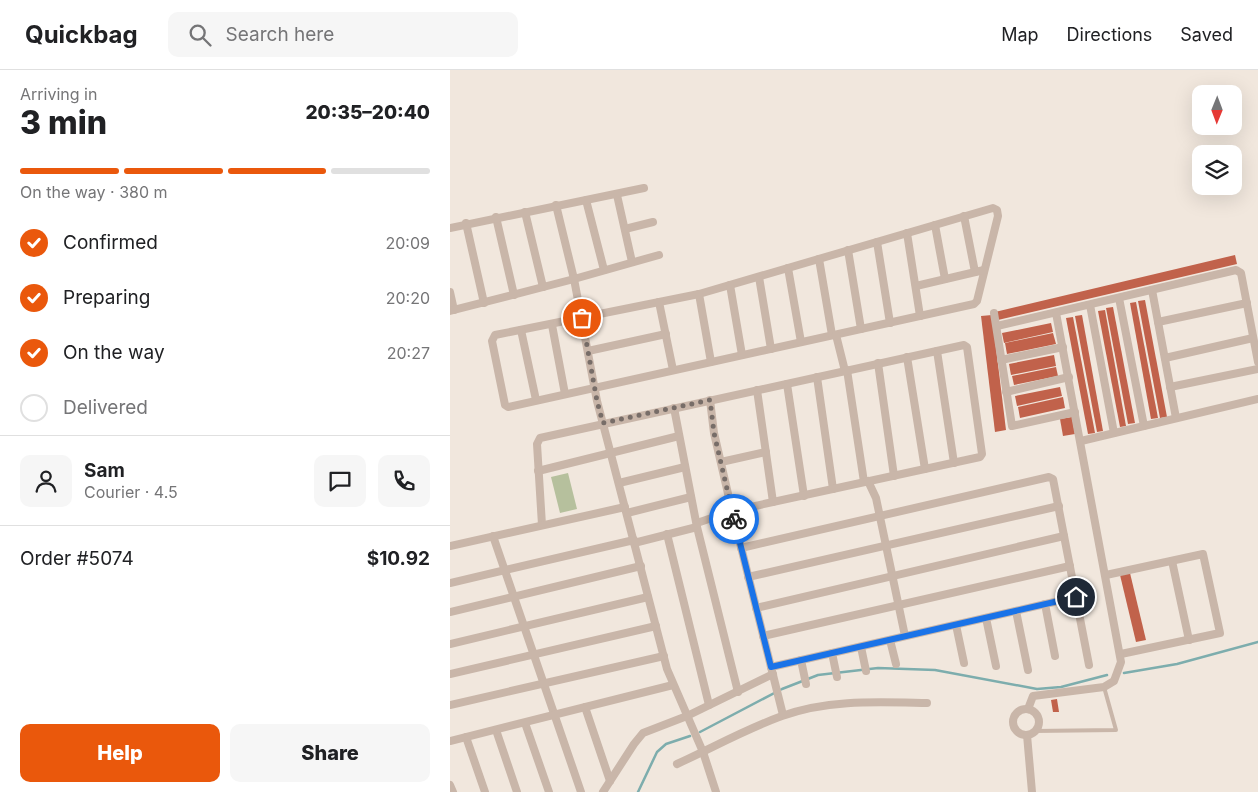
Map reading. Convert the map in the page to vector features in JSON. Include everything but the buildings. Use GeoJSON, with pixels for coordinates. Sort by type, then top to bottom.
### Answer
{"type":"FeatureCollection","features":[{"type":"Feature","properties":{"kind":"street"},"geometry":{"type":"LineString","coordinates":[[450,228],[466,223],[617,195],[644,188]]}},
{"type":"Feature","properties":{"kind":"street"},"geometry":{"type":"LineString","coordinates":[[617,195],[632,262]]}},
{"type":"Feature","properties":{"kind":"street"},"geometry":{"type":"LineString","coordinates":[[586,200],[604,270]]}},
{"type":"Feature","properties":{"kind":"street"},"geometry":{"type":"LineString","coordinates":[[556,206],[574,279],[603,423],[664,656],[673,685],[703,752],[716,792]]}},
{"type":"Feature","properties":{"kind":"street"},"geometry":{"type":"LineString","coordinates":[[993,208],[998,210],[975,303],[595,388],[508,406],[504,403],[492,342],[495,335],[699,294],[964,216],[993,208]]}},
{"type":"Feature","properties":{"kind":"street"},"geometry":{"type":"LineString","coordinates":[[525,212],[543,288]]}},
{"type":"Feature","properties":{"kind":"street"},"geometry":{"type":"LineString","coordinates":[[964,216],[975,272]]}},
{"type":"Feature","properties":{"kind":"street"},"geometry":{"type":"LineString","coordinates":[[496,217],[514,295]]}},
{"type":"Feature","properties":{"kind":"street"},"geometry":{"type":"LineString","coordinates":[[625,229],[653,222]]}},
{"type":"Feature","properties":{"kind":"street"},"geometry":{"type":"LineString","coordinates":[[466,223],[484,303]]}},
{"type":"Feature","properties":{"kind":"street"},"geometry":{"type":"LineString","coordinates":[[935,225],[945,279]]}},
{"type":"Feature","properties":{"kind":"street"},"geometry":{"type":"LineString","coordinates":[[907,233],[920,316]]}},
{"type":"Feature","properties":{"kind":"street"},"geometry":{"type":"LineString","coordinates":[[877,242],[890,323]]}},
{"type":"Feature","properties":{"kind":"street"},"geometry":{"type":"LineString","coordinates":[[848,250],[861,329]]}},
{"type":"Feature","properties":{"kind":"street"},"geometry":{"type":"LineString","coordinates":[[450,292],[452,310],[543,288],[659,255]]}},
{"type":"Feature","properties":{"kind":"street"},"geometry":{"type":"LineString","coordinates":[[819,259],[834,335],[846,371],[866,482],[876,498],[905,636]]}},
{"type":"Feature","properties":{"kind":"street"},"geometry":{"type":"LineString","coordinates":[[788,268],[801,342]]}},
{"type":"Feature","properties":{"kind":"street"},"geometry":{"type":"LineString","coordinates":[[916,286],[984,270]]}},
{"type":"Feature","properties":{"kind":"street"},"geometry":{"type":"LineString","coordinates":[[997,326],[1236,270],[1241,273],[1258,362]]}},
{"type":"Feature","properties":{"kind":"street"},"geometry":{"type":"LineString","coordinates":[[759,276],[771,349]]}},
{"type":"Feature","properties":{"kind":"street"},"geometry":{"type":"LineString","coordinates":[[730,285],[742,355]]}},
{"type":"Feature","properties":{"kind":"street"},"geometry":{"type":"LineString","coordinates":[[1152,290],[1176,418]]}},
{"type":"Feature","properties":{"kind":"street"},"geometry":{"type":"LineString","coordinates":[[699,294],[711,362]]}},
{"type":"Feature","properties":{"kind":"street"},"geometry":{"type":"LineString","coordinates":[[1119,298],[1144,426]]}},
{"type":"Feature","properties":{"kind":"street"},"geometry":{"type":"LineString","coordinates":[[659,302],[673,370]]}},
{"type":"Feature","properties":{"kind":"street"},"geometry":{"type":"LineString","coordinates":[[1158,322],[1247,303]]}},
{"type":"Feature","properties":{"kind":"street"},"geometry":{"type":"LineString","coordinates":[[1090,305],[1114,433]]}},
{"type":"Feature","properties":{"kind":"street"},"geometry":{"type":"LineString","coordinates":[[994,312],[1012,426],[1075,412]]}},
{"type":"Feature","properties":{"kind":"street"},"geometry":{"type":"LineString","coordinates":[[1028,709],[1033,696],[1104,687],[1114,681],[1119,671],[1121,654],[1056,313]]}},
{"type":"Feature","properties":{"kind":"street"},"geometry":{"type":"LineString","coordinates":[[552,325],[565,394]]}},
{"type":"Feature","properties":{"kind":"street"},"geometry":{"type":"LineString","coordinates":[[521,330],[536,400]]}},
{"type":"Feature","properties":{"kind":"street"},"geometry":{"type":"LineString","coordinates":[[588,351],[666,334]]}},
{"type":"Feature","properties":{"kind":"street"},"geometry":{"type":"LineString","coordinates":[[1165,358],[1253,338]]}},
{"type":"Feature","properties":{"kind":"street"},"geometry":{"type":"LineString","coordinates":[[450,583],[667,534],[697,525],[732,511],[980,457],[982,454],[968,347],[964,345],[907,357],[603,423],[538,439],[542,525]]}},
{"type":"Feature","properties":{"kind":"street"},"geometry":{"type":"LineString","coordinates":[[1002,360],[1062,347]]}},
{"type":"Feature","properties":{"kind":"street"},"geometry":{"type":"LineString","coordinates":[[937,351],[954,462]]}},
{"type":"Feature","properties":{"kind":"street"},"geometry":{"type":"LineString","coordinates":[[907,357],[925,469]]}},
{"type":"Feature","properties":{"kind":"street"},"geometry":{"type":"LineString","coordinates":[[878,364],[894,476]]}},
{"type":"Feature","properties":{"kind":"street"},"geometry":{"type":"LineString","coordinates":[[1170,387],[1258,369]]}},
{"type":"Feature","properties":{"kind":"street"},"geometry":{"type":"LineString","coordinates":[[817,377],[833,489]]}},
{"type":"Feature","properties":{"kind":"street"},"geometry":{"type":"LineString","coordinates":[[1006,392],[1068,377]]}},
{"type":"Feature","properties":{"kind":"street"},"geometry":{"type":"LineString","coordinates":[[787,384],[804,496]]}},
{"type":"Feature","properties":{"kind":"street"},"geometry":{"type":"LineString","coordinates":[[757,390],[773,502]]}},
{"type":"Feature","properties":{"kind":"street"},"geometry":{"type":"LineString","coordinates":[[1081,440],[1258,399]]}},
{"type":"Feature","properties":{"kind":"street"},"geometry":{"type":"LineString","coordinates":[[710,400],[732,511],[783,715]]}},
{"type":"Feature","properties":{"kind":"street"},"geometry":{"type":"LineString","coordinates":[[674,408],[697,525],[738,692]]}},
{"type":"Feature","properties":{"kind":"street"},"geometry":{"type":"LineString","coordinates":[[538,471],[679,436]]}},
{"type":"Feature","properties":{"kind":"street"},"geometry":{"type":"LineString","coordinates":[[721,462],[766,452]]}},
{"type":"Feature","properties":{"kind":"street"},"geometry":{"type":"LineString","coordinates":[[619,483],[685,468]]}},
{"type":"Feature","properties":{"kind":"street"},"geometry":{"type":"LineString","coordinates":[[741,548],[1049,477],[1053,479],[1089,665]]}},
{"type":"Feature","properties":{"kind":"street"},"geometry":{"type":"LineString","coordinates":[[450,546],[542,525],[691,497]]}},
{"type":"Feature","properties":{"kind":"street"},"geometry":{"type":"LineString","coordinates":[[748,577],[1058,506]]}},
{"type":"Feature","properties":{"kind":"street"},"geometry":{"type":"LineString","coordinates":[[667,534],[709,705]]}},
{"type":"Feature","properties":{"kind":"street"},"geometry":{"type":"LineString","coordinates":[[493,536],[542,684],[581,792]]}},
{"type":"Feature","properties":{"kind":"street"},"geometry":{"type":"LineString","coordinates":[[756,608],[1064,536]]}},
{"type":"Feature","properties":{"kind":"street"},"geometry":{"type":"LineString","coordinates":[[1106,575],[1203,554],[1220,633],[1121,654]]}},
{"type":"Feature","properties":{"kind":"street"},"geometry":{"type":"LineString","coordinates":[[1172,560],[1189,640]]}},
{"type":"Feature","properties":{"kind":"street"},"geometry":{"type":"LineString","coordinates":[[450,612],[640,566]]}},
{"type":"Feature","properties":{"kind":"street"},"geometry":{"type":"LineString","coordinates":[[763,636],[1070,566]]}},
{"type":"Feature","properties":{"kind":"street"},"geometry":{"type":"LineString","coordinates":[[450,644],[648,597]]}},
{"type":"Feature","properties":{"kind":"street"},"geometry":{"type":"LineString","coordinates":[[603,792],[644,733],[687,716],[738,692],[772,671],[801,660],[1076,597]]}},
{"type":"Feature","properties":{"kind":"street"},"geometry":{"type":"LineString","coordinates":[[1045,604],[1055,656]]}},
{"type":"Feature","properties":{"kind":"street"},"geometry":{"type":"LineString","coordinates":[[1016,611],[1028,670]]}},
{"type":"Feature","properties":{"kind":"street"},"geometry":{"type":"LineString","coordinates":[[986,618],[996,666]]}},
{"type":"Feature","properties":{"kind":"street"},"geometry":{"type":"LineString","coordinates":[[956,625],[964,663]]}},
{"type":"Feature","properties":{"kind":"street"},"geometry":{"type":"LineString","coordinates":[[450,674],[656,626]]}},
{"type":"Feature","properties":{"kind":"street"},"geometry":{"type":"LineString","coordinates":[[890,640],[896,664]]}},
{"type":"Feature","properties":{"kind":"street"},"geometry":{"type":"LineString","coordinates":[[861,647],[866,671]]}},
{"type":"Feature","properties":{"kind":"street"},"geometry":{"type":"LineString","coordinates":[[832,653],[837,677]]}},
{"type":"Feature","properties":{"kind":"street"},"geometry":{"type":"LineString","coordinates":[[450,705],[664,656]]}},
{"type":"Feature","properties":{"kind":"street"},"geometry":{"type":"LineString","coordinates":[[801,660],[806,684]]}},
{"type":"Feature","properties":{"kind":"street"},"geometry":{"type":"LineString","coordinates":[[450,741],[673,685]]}},
{"type":"Feature","properties":{"kind":"street"},"geometry":{"type":"LineString","coordinates":[[677,764],[783,715],[829,704],[869,702],[927,703]]}},
{"type":"Feature","properties":{"kind":"street"},"geometry":{"type":"LineString","coordinates":[[585,707],[610,782]]}},
{"type":"Feature","properties":{"kind":"street"},"geometry":{"type":"LineString","coordinates":[[1030,733],[1016,729],[1013,721],[1016,713],[1028,709],[1035,713],[1039,720],[1030,733],[1032,792]]}},
{"type":"Feature","properties":{"kind":"street"},"geometry":{"type":"LineString","coordinates":[[524,722],[549,792]]}},
{"type":"Feature","properties":{"kind":"street"},"geometry":{"type":"LineString","coordinates":[[496,730],[517,792]]}},
{"type":"Feature","properties":{"kind":"street"},"geometry":{"type":"LineString","coordinates":[[466,737],[486,792]]}},
{"type":"Feature","properties":{"kind":"street"},"geometry":{"type":"LineString","coordinates":[[450,785],[452,792]]}},
{"type":"Feature","properties":{"kind":"lane"},"geometry":{"type":"LineString","coordinates":[[1030,733],[1116,730],[1104,687]]}},
{"type":"Feature","properties":{"kind":"green space"},"geometry":{"type":"Polygon","coordinates":[[[568,473],[577,509],[560,513],[551,477],[568,473]]]}},
{"type":"Feature","properties":{"kind":"waterway"},"geometry":{"type":"LineString","coordinates":[[1124,673],[1177,664],[1258,642]]}},
{"type":"Feature","properties":{"kind":"waterway"},"geometry":{"type":"LineString","coordinates":[[700,732],[782,689],[818,675],[878,668],[935,670],[1037,689],[1061,687],[1107,675]]}},
{"type":"Feature","properties":{"kind":"waterway"},"geometry":{"type":"LineString","coordinates":[[638,792],[657,752],[666,744],[690,736]]}},
{"type":"Feature","properties":{"kind":"way so far"},"geometry":{"type":"LineString","coordinates":[[582,318],[597,401],[603,423],[710,400],[714,433],[734,519]]}},
{"type":"Feature","properties":{"kind":"route"},"geometry":{"type":"LineString","coordinates":[[734,519],[771,667],[1076,597]]}}]}
